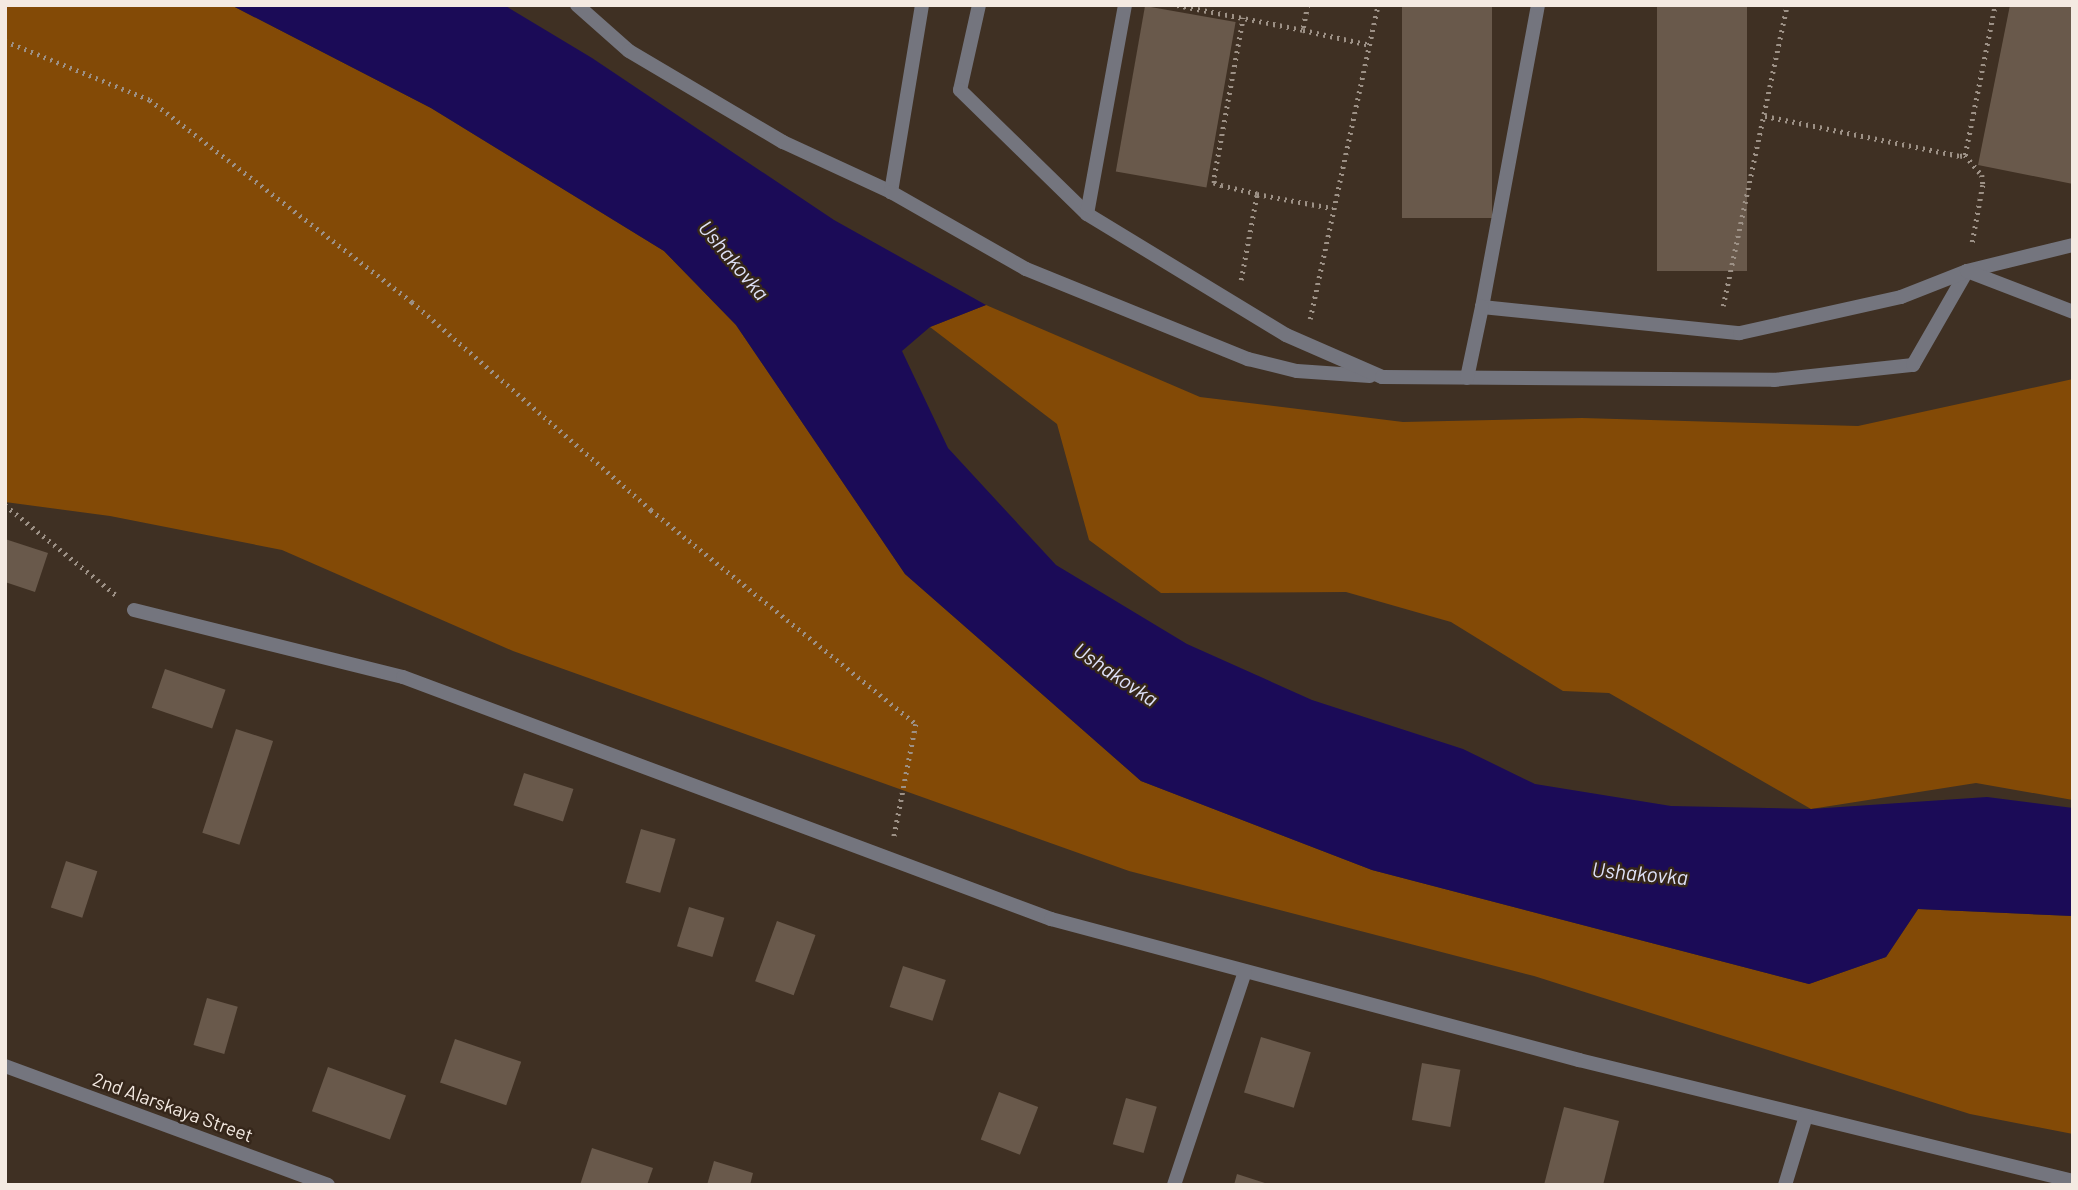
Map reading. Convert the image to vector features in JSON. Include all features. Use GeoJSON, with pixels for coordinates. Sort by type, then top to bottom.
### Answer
{"type":"FeatureCollection","features":[{"type":"Feature","properties":{"kind":"street"},"geometry":{"type":"LineString","coordinates":[[577,5],[629,51],[783,142],[891,192],[1026,269],[1248,359],[1297,371],[1382,377],[1774,380],[1913,365],[1967,271]]}},
{"type":"Feature","properties":{"kind":"street"},"geometry":{"type":"LineString","coordinates":[[891,192],[922,5]]}},
{"type":"Feature","properties":{"kind":"street"},"geometry":{"type":"LineString","coordinates":[[979,5],[960,90],[1087,214],[1286,335],[1382,377]]}},
{"type":"Feature","properties":{"kind":"street"},"geometry":{"type":"LineString","coordinates":[[1087,214],[1125,5]]}},
{"type":"Feature","properties":{"kind":"street"},"geometry":{"type":"LineString","coordinates":[[1467,378],[1538,5]]}},
{"type":"Feature","properties":{"kind":"street"},"geometry":{"type":"LineString","coordinates":[[1482,307],[1740,333],[1901,297],[1967,271],[2073,245]]}},
{"type":"Feature","properties":{"kind":"street"},"geometry":{"type":"LineString","coordinates":[[1967,271],[2073,312]]}},
{"type":"Feature","properties":{"kind":"street"},"geometry":{"type":"LineString","coordinates":[[134,610],[402,677],[1051,919],[1579,1060],[2073,1181]]}},
{"type":"Feature","properties":{"kind":"street"},"geometry":{"type":"LineString","coordinates":[[1174,1185],[1245,972]]}},
{"type":"Feature","properties":{"kind":"street","name":"2nd Alarskaya Street"},"geometry":{"type":"LineString","coordinates":[[5,1066],[328,1185]]}},
{"type":"Feature","properties":{"kind":"street"},"geometry":{"type":"LineString","coordinates":[[1785,1185],[1806,1116]]}},
{"type":"Feature","properties":{"kind":"path"},"geometry":{"type":"LineString","coordinates":[[1177,5],[1370,45]]}},
{"type":"Feature","properties":{"kind":"path"},"geometry":{"type":"LineString","coordinates":[[1303,30],[1308,5]]}},
{"type":"Feature","properties":{"kind":"path"},"geometry":{"type":"LineString","coordinates":[[1305,343],[1332,208],[1378,5]]}},
{"type":"Feature","properties":{"kind":"path"},"geometry":{"type":"LineString","coordinates":[[1718,331],[1787,5]]}},
{"type":"Feature","properties":{"kind":"path"},"geometry":{"type":"LineString","coordinates":[[1965,155],[1995,5]]}},
{"type":"Feature","properties":{"kind":"path"},"geometry":{"type":"LineString","coordinates":[[1243,18],[1214,183],[1332,208]]}},
{"type":"Feature","properties":{"kind":"path"},"geometry":{"type":"LineString","coordinates":[[5,41],[150,100],[412,302],[651,510],[916,724],[890,858]]}},
{"type":"Feature","properties":{"kind":"path"},"geometry":{"type":"LineString","coordinates":[[1765,116],[1965,155]]}},
{"type":"Feature","properties":{"kind":"path"},"geometry":{"type":"LineString","coordinates":[[1965,155],[1982,175],[1983,185],[1967,271]]}},
{"type":"Feature","properties":{"kind":"path"},"geometry":{"type":"LineString","coordinates":[[1237,305],[1258,194]]}},
{"type":"Feature","properties":{"kind":"path"},"geometry":{"type":"LineString","coordinates":[[5,505],[134,610]]}},
{"type":"Feature","properties":{"kind":"shaded area"},"geometry":{"type":"Polygon","coordinates":[[[5,5],[231,5],[431,108],[664,251],[736,325],[905,574],[1141,781],[1372,870],[1809,984],[1886,957],[1918,909],[2073,916],[2073,1134],[1970,1114],[1534,976],[1129,871],[513,651],[282,550],[110,516],[5,502],[5,5]]]}},
{"type":"Feature","properties":{"kind":"shaded area"},"geometry":{"type":"Polygon","coordinates":[[[986,305],[1200,397],[1403,422],[1582,418],[1858,426],[2073,379],[2073,800],[1976,783],[1811,809],[1609,693],[1563,691],[1451,622],[1346,592],[1161,593],[1089,540],[1057,424],[930,327],[986,305]]]}},
{"type":"Feature","properties":{"kind":"water","name":"Ushakovka"},"geometry":{"type":"Polygon","coordinates":[[[231,5],[504,5],[592,58],[834,220],[986,305],[930,327],[902,351],[948,448],[1056,565],[1187,644],[1312,700],[1463,749],[1535,784],[1671,806],[1811,809],[1987,797],[2073,808],[2073,916],[1918,909],[1886,957],[1809,984],[1372,870],[1141,781],[905,574],[736,325],[664,251],[431,108],[231,5]]]}},
{"type":"Feature","properties":{"kind":"building"},"geometry":{"type":"Polygon","coordinates":[[[1402,5],[1492,5],[1492,218],[1402,218],[1402,5]]]}},
{"type":"Feature","properties":{"kind":"building"},"geometry":{"type":"Polygon","coordinates":[[[1657,5],[1747,5],[1747,271],[1657,271],[1657,5]]]}},
{"type":"Feature","properties":{"kind":"building"},"geometry":{"type":"Polygon","coordinates":[[[2010,5],[2073,5],[2073,184],[1978,165],[2010,5]]]}},
{"type":"Feature","properties":{"kind":"building"},"geometry":{"type":"Polygon","coordinates":[[[1145,6],[1236,22],[1206,187],[1116,171],[1145,6]]]}},
{"type":"Feature","properties":{"kind":"building"},"geometry":{"type":"Polygon","coordinates":[[[5,539],[48,553],[35,592],[5,582],[5,539]]]}},
{"type":"Feature","properties":{"kind":"building"},"geometry":{"type":"Polygon","coordinates":[[[165,669],[226,690],[212,729],[152,708],[165,669]]]}},
{"type":"Feature","properties":{"kind":"building"},"geometry":{"type":"Polygon","coordinates":[[[236,729],[273,741],[239,845],[202,833],[236,729]]]}},
{"type":"Feature","properties":{"kind":"building"},"geometry":{"type":"Polygon","coordinates":[[[524,773],[573,789],[563,821],[513,805],[524,773]]]}},
{"type":"Feature","properties":{"kind":"building"},"geometry":{"type":"Polygon","coordinates":[[[641,829],[676,839],[660,893],[626,883],[641,829]]]}},
{"type":"Feature","properties":{"kind":"building"},"geometry":{"type":"Polygon","coordinates":[[[66,861],[97,871],[82,918],[51,908],[66,861]]]}},
{"type":"Feature","properties":{"kind":"building"},"geometry":{"type":"Polygon","coordinates":[[[689,907],[724,918],[712,957],[677,946],[689,907]]]}},
{"type":"Feature","properties":{"kind":"building"},"geometry":{"type":"Polygon","coordinates":[[[777,921],[816,935],[794,995],[755,981],[777,921]]]}},
{"type":"Feature","properties":{"kind":"building"},"geometry":{"type":"Polygon","coordinates":[[[903,966],[946,980],[933,1021],[890,1007],[903,966]]]}},
{"type":"Feature","properties":{"kind":"building"},"geometry":{"type":"Polygon","coordinates":[[[207,998],[238,1007],[224,1054],[193,1045],[207,998]]]}},
{"type":"Feature","properties":{"kind":"building"},"geometry":{"type":"Polygon","coordinates":[[[1261,1037],[1311,1052],[1294,1108],[1244,1092],[1261,1037]]]}},
{"type":"Feature","properties":{"kind":"building"},"geometry":{"type":"Polygon","coordinates":[[[455,1039],[521,1062],[506,1105],[440,1082],[455,1039]]]}},
{"type":"Feature","properties":{"kind":"building"},"geometry":{"type":"Polygon","coordinates":[[[1422,1063],[1460,1070],[1450,1127],[1412,1120],[1422,1063]]]}},
{"type":"Feature","properties":{"kind":"building"},"geometry":{"type":"Polygon","coordinates":[[[328,1067],[406,1095],[390,1140],[312,1111],[328,1067]]]}},
{"type":"Feature","properties":{"kind":"building"},"geometry":{"type":"Polygon","coordinates":[[[999,1092],[1038,1107],[1020,1155],[981,1140],[999,1092]]]}},
{"type":"Feature","properties":{"kind":"building"},"geometry":{"type":"Polygon","coordinates":[[[1126,1098],[1157,1107],[1144,1153],[1113,1144],[1126,1098]]]}},
{"type":"Feature","properties":{"kind":"building"},"geometry":{"type":"Polygon","coordinates":[[[1564,1107],[1619,1121],[1603,1185],[1544,1185],[1564,1107]]]}},
{"type":"Feature","properties":{"kind":"building"},"geometry":{"type":"Polygon","coordinates":[[[592,1148],[653,1168],[647,1185],[580,1185],[592,1148]]]}},
{"type":"Feature","properties":{"kind":"building"},"geometry":{"type":"Polygon","coordinates":[[[714,1161],[753,1173],[750,1185],[707,1185],[714,1161]]]}},
{"type":"Feature","properties":{"kind":"building"},"geometry":{"type":"Polygon","coordinates":[[[1237,1174],[1268,1184],[1268,1185],[1234,1185],[1237,1174]]]}}]}
